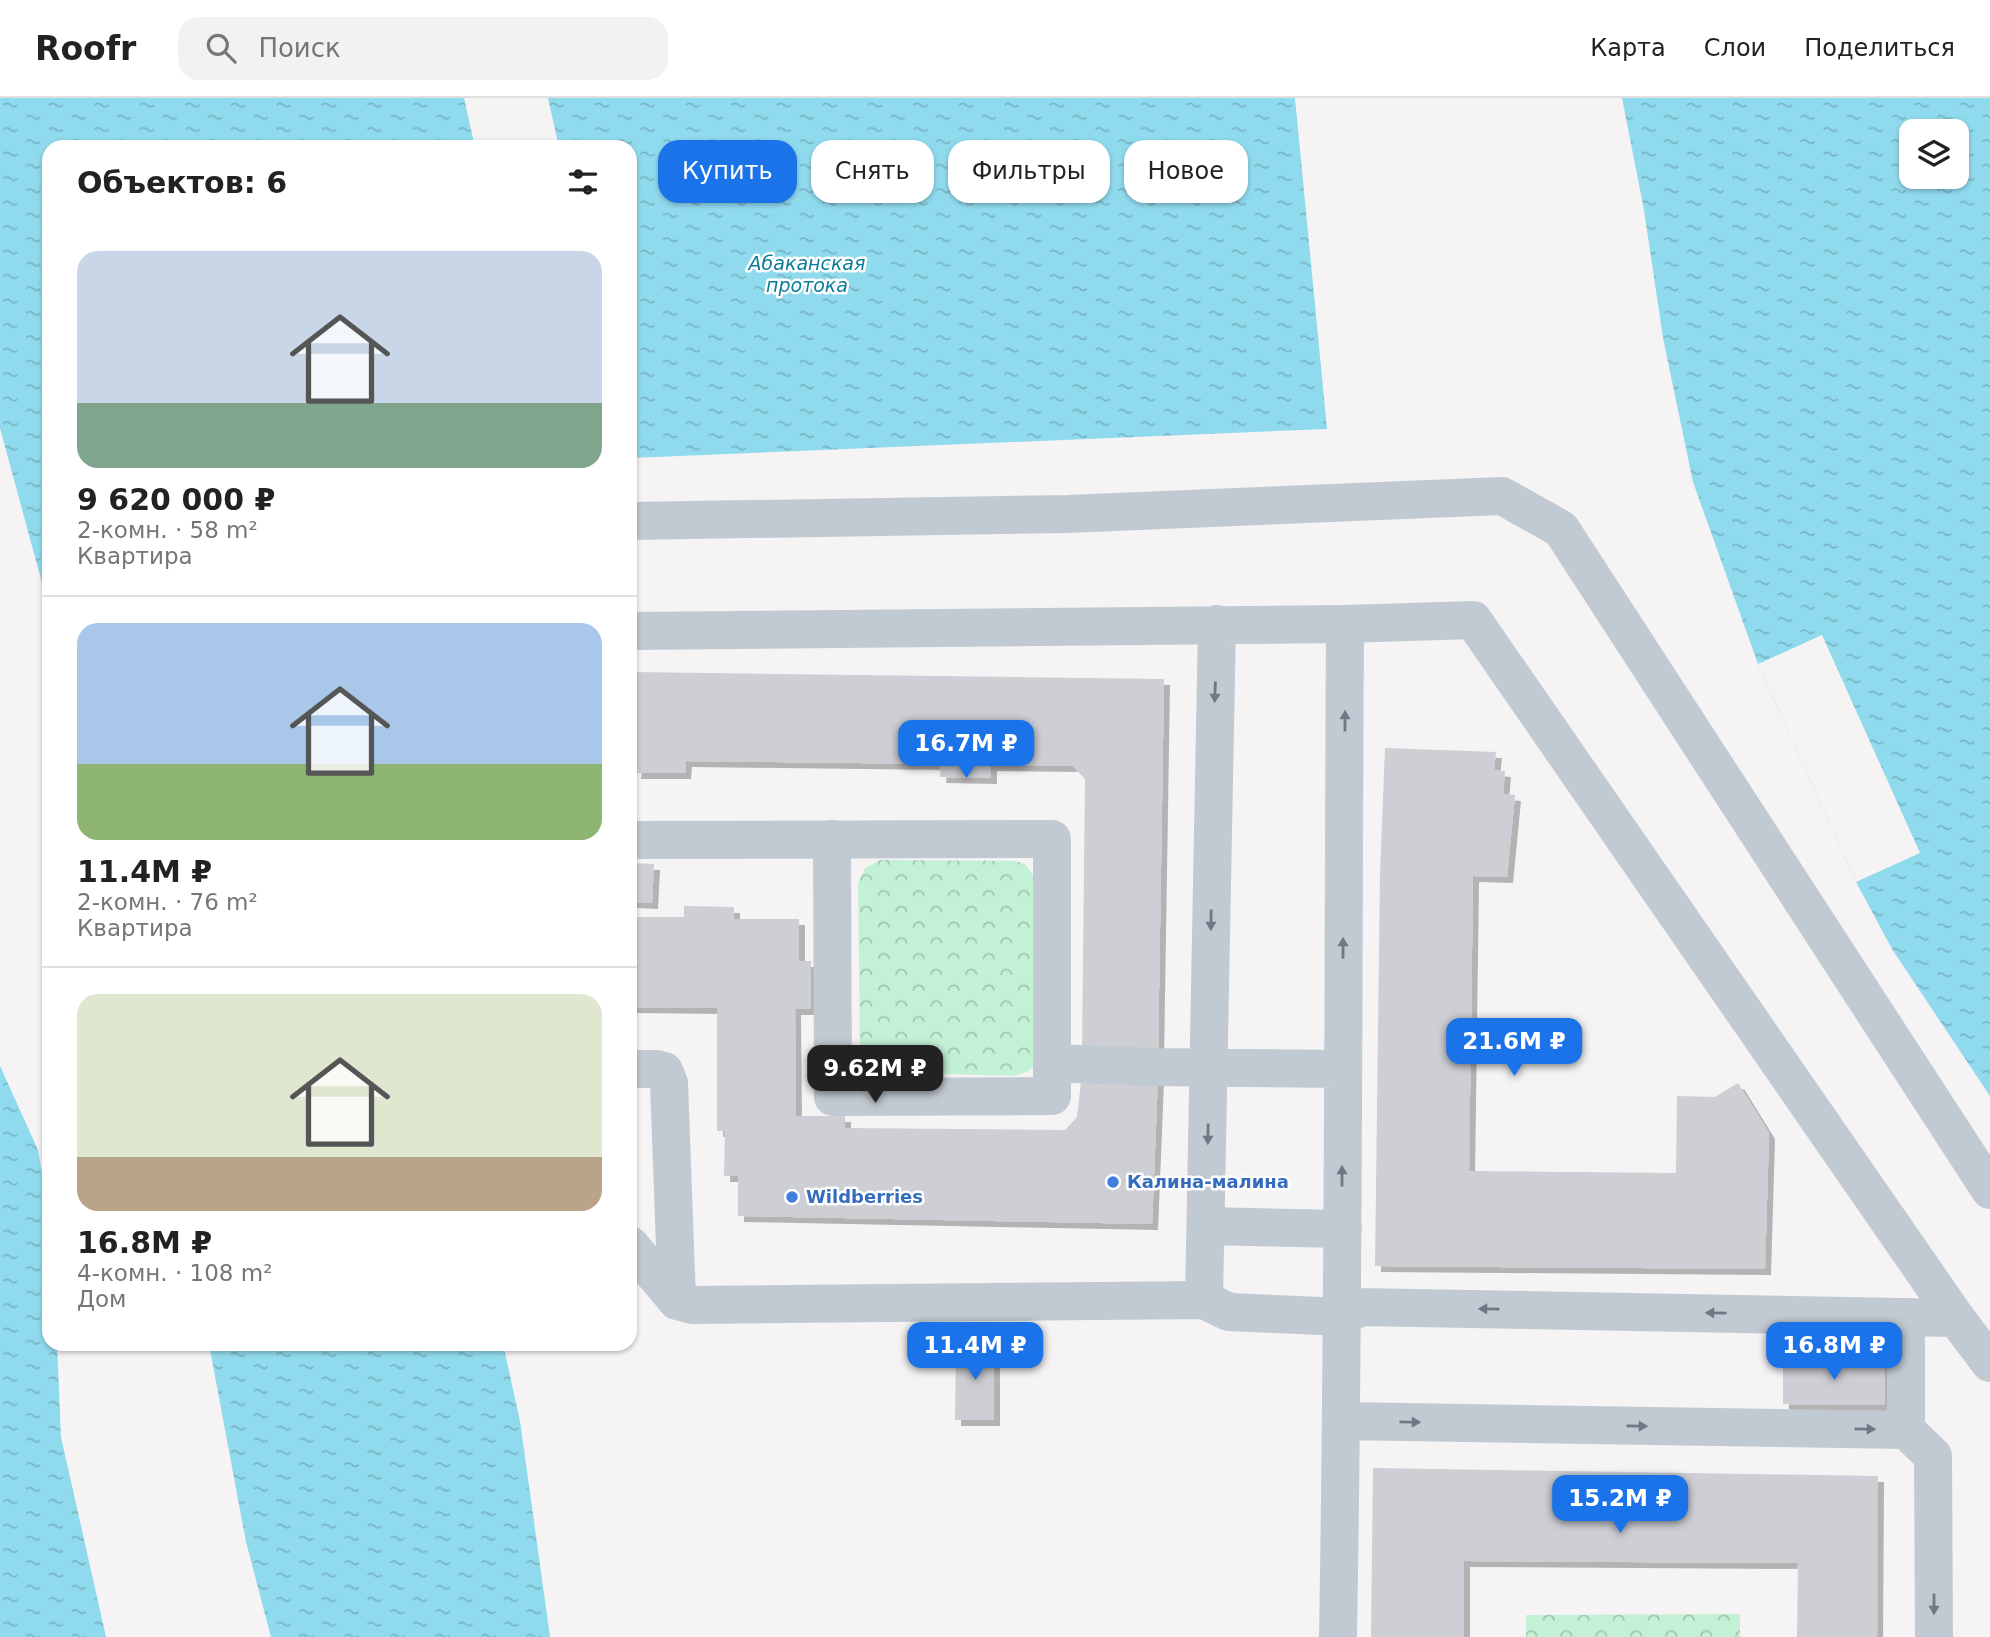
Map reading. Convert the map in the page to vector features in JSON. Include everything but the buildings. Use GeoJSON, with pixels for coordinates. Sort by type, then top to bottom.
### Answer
{"type":"FeatureCollection","features":[{"type":"Feature","properties":{"kind":"lane"},"geometry":{"type":"LineString","coordinates":[[637,521],[1067,514],[1502,496],[1561,529],[1990,1190]]}},
{"type":"Feature","properties":{"kind":"lane"},"geometry":{"type":"LineString","coordinates":[[637,631],[1345,624],[1473,620],[1956,1318],[1990,1363]]}},
{"type":"Feature","properties":{"kind":"lane"},"geometry":{"type":"LineString","coordinates":[[1204,1300],[1217,624]]}},
{"type":"Feature","properties":{"kind":"lane"},"geometry":{"type":"LineString","coordinates":[[1338,1637],[1343,1317],[1345,624]]}},
{"type":"Feature","properties":{"kind":"lane"},"geometry":{"type":"LineString","coordinates":[[637,840],[832,839],[1052,839],[1052,1096],[833,1097],[832,839]]}},
{"type":"Feature","properties":{"kind":"lane"},"geometry":{"type":"LineString","coordinates":[[1052,1063],[1342,1069]]}},
{"type":"Feature","properties":{"kind":"lane"},"geometry":{"type":"LineString","coordinates":[[637,1069],[664,1071],[669,1083],[677,1301]]}},
{"type":"Feature","properties":{"kind":"lane"},"geometry":{"type":"LineString","coordinates":[[1206,1226],[1343,1229]]}},
{"type":"Feature","properties":{"kind":"lane"},"geometry":{"type":"LineString","coordinates":[[637,1253],[677,1301],[692,1305],[1204,1300],[1229,1312],[1343,1317],[1360,1307],[1956,1318]]}},
{"type":"Feature","properties":{"kind":"lane"},"geometry":{"type":"LineString","coordinates":[[1906,1317],[1906,1430]]}},
{"type":"Feature","properties":{"kind":"lane"},"geometry":{"type":"LineString","coordinates":[[1342,1421],[1906,1430],[1933,1455],[1934,1637]]}},
{"type":"Feature","properties":{"kind":"green space"},"geometry":{"type":"Polygon","coordinates":[[[880,860],[1014,861],[1025,864],[1034,877],[1039,1057],[1029,1071],[1014,1076],[878,1072],[865,1061],[860,1051],[858,883],[865,868],[880,860]]]}},
{"type":"Feature","properties":{"kind":"green space"},"geometry":{"type":"Polygon","coordinates":[[[1740,1614],[1740,1637],[1526,1637],[1526,1615],[1740,1614]]]}},
{"type":"Feature","properties":{"kind":"water","name":"Абаканская протока"},"geometry":{"type":"Polygon","coordinates":[[[0,98],[1295,98],[1327,429],[637,458],[637,140],[42,140],[42,583],[0,428],[0,98]]]}},
{"type":"Feature","properties":{"kind":"water"},"geometry":{"type":"Polygon","coordinates":[[[1622,98],[1990,98],[1990,1096],[1892,949],[1856,882],[1758,664],[1693,482],[1663,338],[1644,210],[1622,98]]]}},
{"type":"Feature","properties":{"kind":"water"},"geometry":{"type":"Polygon","coordinates":[[[0,1066],[38,1150],[42,1174],[42,1351],[57,1351],[61,1437],[106,1637],[0,1637],[0,1066]]]}},
{"type":"Feature","properties":{"kind":"water"},"geometry":{"type":"Polygon","coordinates":[[[210,1351],[505,1351],[520,1421],[550,1637],[271,1637],[246,1542],[210,1351]]]}},
{"type":"Feature","properties":{"kind":"pier"},"geometry":{"type":"Polygon","coordinates":[[[464,98],[548,98],[557,140],[473,140],[464,98]]]}},
{"type":"Feature","properties":{"kind":"pier"},"geometry":{"type":"Polygon","coordinates":[[[1822,635],[1920,853],[1856,882],[1758,664],[1822,635]]]}},
{"type":"Feature","properties":{"kind":"place","name":"Калина-малина"},"geometry":{"type":"Point","coordinates":[1113,1182]}},
{"type":"Feature","properties":{"kind":"place","name":"Wildberries"},"geometry":{"type":"Point","coordinates":[792,1197]}}]}
